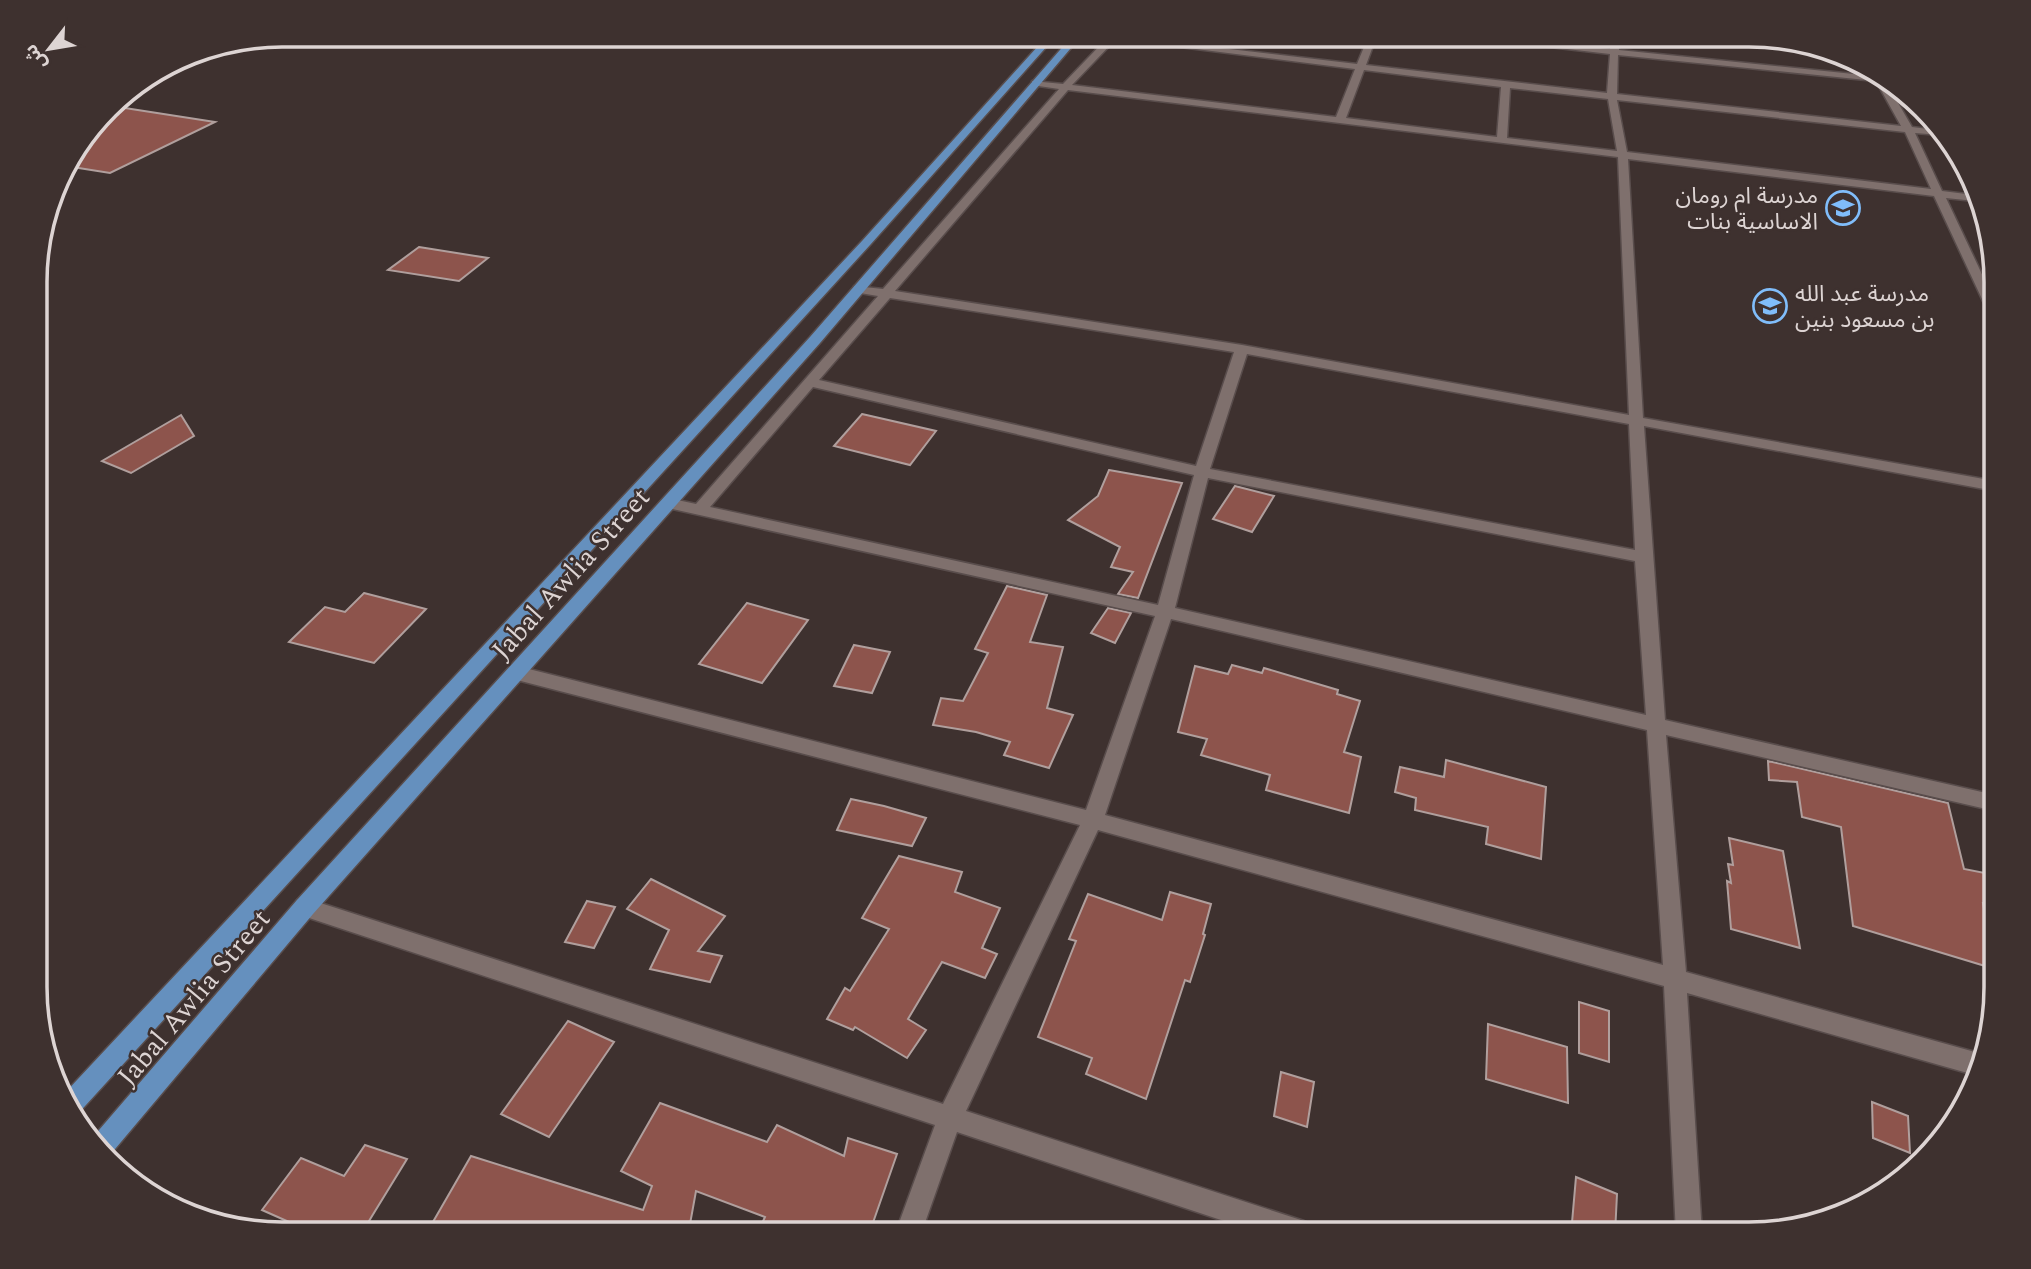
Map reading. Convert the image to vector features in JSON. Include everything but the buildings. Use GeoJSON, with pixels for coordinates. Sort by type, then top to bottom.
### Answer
{"type":"FeatureCollection","features":[{"type":"Feature","properties":{"kind":"main road","name":"Jabal Awlia Street"},"geometry":{"type":"LineString","coordinates":[[76,1099],[874,234],[1042,47]]}},
{"type":"Feature","properties":{"kind":"main road","name":"Jabal Awlia Street"},"geometry":{"type":"LineString","coordinates":[[105,1141],[305,907],[858,289],[1067,47]]}},
{"type":"Feature","properties":{"kind":"street"},"geometry":{"type":"LineString","coordinates":[[701,508],[1065,87],[1103,47]]}},
{"type":"Feature","properties":{"kind":"street"},"geometry":{"type":"LineString","coordinates":[[1206,47],[1506,85],[1929,132]]}},
{"type":"Feature","properties":{"kind":"street"},"geometry":{"type":"LineString","coordinates":[[1340,120],[1368,47]]}},
{"type":"Feature","properties":{"kind":"street"},"geometry":{"type":"LineString","coordinates":[[1560,47],[1858,75]]}},
{"type":"Feature","properties":{"kind":"street"},"geometry":{"type":"LineString","coordinates":[[1615,47],[1612,97],[1623,156],[1643,557],[1675,979],[1688,1221]]}},
{"type":"Feature","properties":{"kind":"street"},"geometry":{"type":"LineString","coordinates":[[1035,83],[1968,197]]}},
{"type":"Feature","properties":{"kind":"street"},"geometry":{"type":"LineString","coordinates":[[1502,141],[1506,85]]}},
{"type":"Feature","properties":{"kind":"street"},"geometry":{"type":"LineString","coordinates":[[1891,96],[1983,287]]}},
{"type":"Feature","properties":{"kind":"street"},"geometry":{"type":"LineString","coordinates":[[858,289],[1242,349],[1983,484]]}},
{"type":"Feature","properties":{"kind":"street"},"geometry":{"type":"LineString","coordinates":[[912,1222],[950,1117],[1093,820],[1165,612],[1202,472],[1242,349]]}},
{"type":"Feature","properties":{"kind":"street"},"geometry":{"type":"LineString","coordinates":[[808,382],[1202,472],[1643,557]]}},
{"type":"Feature","properties":{"kind":"street"},"geometry":{"type":"LineString","coordinates":[[668,503],[701,508],[1165,612],[1983,800]]}},
{"type":"Feature","properties":{"kind":"street"},"geometry":{"type":"LineString","coordinates":[[517,673],[1093,820],[1971,1063]]}},
{"type":"Feature","properties":{"kind":"street"},"geometry":{"type":"LineString","coordinates":[[305,907],[1266,1221]]}},
{"type":"Feature","properties":{"kind":"place","name":"مدرسة ام رومان الاساسية بنات"},"geometry":{"type":"Point","coordinates":[1843,208]}},
{"type":"Feature","properties":{"kind":"place","name":"مدرسة عبد الله بن مسعود بنين"},"geometry":{"type":"Point","coordinates":[1770,306]}}]}
